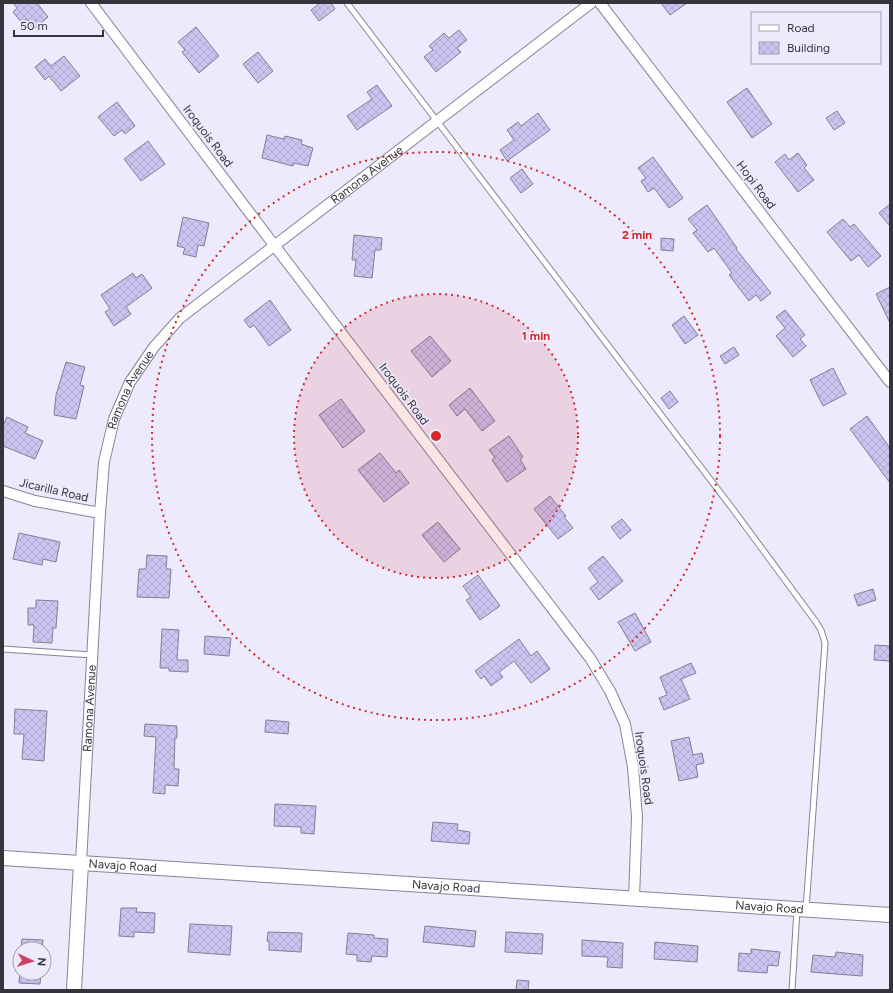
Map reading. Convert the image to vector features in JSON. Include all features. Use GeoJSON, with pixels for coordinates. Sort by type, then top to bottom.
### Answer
{"type":"FeatureCollection","features":[{"type":"Feature","properties":{"kind":"main road","name":"Navajo Road"},"geometry":{"type":"LineString","coordinates":[[3,858],[890,915]]}},
{"type":"Feature","properties":{"kind":"main road","name":"Ramona Avenue"},"geometry":{"type":"LineString","coordinates":[[74,990],[81,863]]}},
{"type":"Feature","properties":{"kind":"street","name":"Iroquois Road"},"geometry":{"type":"LineString","coordinates":[[91,3],[274,246],[590,658],[610,691],[625,724],[633,767],[637,817],[634,898]]}},
{"type":"Feature","properties":{"kind":"street","name":"Ramona Avenue"},"geometry":{"type":"LineString","coordinates":[[81,863],[104,462],[114,419],[130,382],[154,347],[180,318],[591,3]]}},
{"type":"Feature","properties":{"kind":"street","name":"Hopi Road"},"geometry":{"type":"LineString","coordinates":[[600,3],[890,382]]}},
{"type":"Feature","properties":{"kind":"street","name":"Jicarilla Road"},"geometry":{"type":"LineString","coordinates":[[3,491],[35,502],[100,513]]}},
{"type":"Feature","properties":{"kind":"lane"},"geometry":{"type":"LineString","coordinates":[[347,3],[732,508],[821,630],[825,643],[801,909],[792,990]]}},
{"type":"Feature","properties":{"kind":"lane"},"geometry":{"type":"LineString","coordinates":[[3,649],[92,655]]}},
{"type":"Feature","properties":{"kind":"building"},"geometry":{"type":"Polygon","coordinates":[[[13,3],[37,3],[48,17],[34,29],[26,19],[22,23],[13,12],[17,8],[13,3]]]}},
{"type":"Feature","properties":{"kind":"building"},"geometry":{"type":"Polygon","coordinates":[[[320,3],[331,3],[335,9],[319,21],[311,10],[320,3]]]}},
{"type":"Feature","properties":{"kind":"building"},"geometry":{"type":"Polygon","coordinates":[[[661,3],[687,3],[670,15],[661,3]]]}},
{"type":"Feature","properties":{"kind":"building"},"geometry":{"type":"Polygon","coordinates":[[[196,27],[219,56],[199,73],[182,52],[185,50],[178,42],[196,27]]]}},
{"type":"Feature","properties":{"kind":"building"},"geometry":{"type":"Polygon","coordinates":[[[459,30],[467,40],[457,48],[461,52],[436,72],[424,57],[433,50],[429,46],[444,33],[449,38],[459,30]]]}},
{"type":"Feature","properties":{"kind":"building"},"geometry":{"type":"Polygon","coordinates":[[[258,52],[273,71],[258,83],[243,64],[258,52]]]}},
{"type":"Feature","properties":{"kind":"building"},"geometry":{"type":"Polygon","coordinates":[[[64,56],[80,76],[61,91],[49,76],[45,80],[35,67],[45,59],[51,66],[64,56]]]}},
{"type":"Feature","properties":{"kind":"building"},"geometry":{"type":"Polygon","coordinates":[[[377,85],[392,106],[357,130],[347,116],[372,99],[367,92],[377,85]]]}},
{"type":"Feature","properties":{"kind":"building"},"geometry":{"type":"Polygon","coordinates":[[[747,88],[772,124],[752,138],[727,102],[747,88]]]}},
{"type":"Feature","properties":{"kind":"building"},"geometry":{"type":"Polygon","coordinates":[[[117,102],[135,126],[125,134],[122,130],[114,136],[98,117],[117,102]]]}},
{"type":"Feature","properties":{"kind":"building"},"geometry":{"type":"Polygon","coordinates":[[[837,111],[845,123],[834,130],[826,118],[837,111]]]}},
{"type":"Feature","properties":{"kind":"building"},"geometry":{"type":"Polygon","coordinates":[[[538,113],[550,130],[507,161],[500,150],[514,140],[507,130],[518,122],[521,126],[538,113]]]}},
{"type":"Feature","properties":{"kind":"building"},"geometry":{"type":"Polygon","coordinates":[[[267,135],[284,139],[285,136],[302,140],[301,144],[313,148],[308,166],[294,163],[293,166],[262,158],[267,135]]]}},
{"type":"Feature","properties":{"kind":"building"},"geometry":{"type":"Polygon","coordinates":[[[148,141],[165,164],[141,181],[124,159],[148,141]]]}},
{"type":"Feature","properties":{"kind":"building"},"geometry":{"type":"Polygon","coordinates":[[[798,153],[807,165],[804,168],[814,180],[798,192],[775,162],[785,154],[789,160],[798,153]]]}},
{"type":"Feature","properties":{"kind":"building"},"geometry":{"type":"Polygon","coordinates":[[[653,157],[683,198],[669,208],[654,188],[648,192],[641,181],[646,178],[638,168],[653,157]]]}},
{"type":"Feature","properties":{"kind":"building"},"geometry":{"type":"Polygon","coordinates":[[[522,169],[533,184],[521,193],[510,178],[522,169]]]}},
{"type":"Feature","properties":{"kind":"building"},"geometry":{"type":"Polygon","coordinates":[[[890,204],[890,226],[879,213],[890,204]]]}},
{"type":"Feature","properties":{"kind":"building"},"geometry":{"type":"Polygon","coordinates":[[[707,205],[737,248],[736,249],[771,293],[761,301],[756,295],[749,301],[729,275],[732,273],[714,248],[708,252],[693,233],[697,230],[688,219],[707,205]]]}},
{"type":"Feature","properties":{"kind":"building"},"geometry":{"type":"Polygon","coordinates":[[[183,217],[209,223],[204,246],[198,245],[196,257],[183,254],[185,248],[177,246],[183,217]]]}},
{"type":"Feature","properties":{"kind":"building"},"geometry":{"type":"Polygon","coordinates":[[[843,219],[850,227],[854,224],[881,256],[868,267],[859,255],[851,261],[827,232],[843,219]]]}},
{"type":"Feature","properties":{"kind":"building"},"geometry":{"type":"Polygon","coordinates":[[[354,235],[382,238],[381,250],[375,250],[372,278],[354,276],[356,260],[352,260],[354,235]]]}},
{"type":"Feature","properties":{"kind":"building"},"geometry":{"type":"Polygon","coordinates":[[[661,238],[674,239],[673,251],[661,250],[661,238]]]}},
{"type":"Feature","properties":{"kind":"building"},"geometry":{"type":"Polygon","coordinates":[[[133,273],[136,278],[142,274],[152,288],[126,307],[131,314],[114,326],[105,312],[110,309],[101,295],[133,273]]]}},
{"type":"Feature","properties":{"kind":"building"},"geometry":{"type":"Polygon","coordinates":[[[890,287],[890,323],[876,294],[890,287]]]}},
{"type":"Feature","properties":{"kind":"building"},"geometry":{"type":"Polygon","coordinates":[[[270,300],[291,330],[269,346],[254,325],[250,328],[244,320],[270,300]]]}},
{"type":"Feature","properties":{"kind":"building"},"geometry":{"type":"Polygon","coordinates":[[[785,310],[805,335],[800,339],[806,346],[793,357],[776,336],[785,328],[776,317],[785,310]]]}},
{"type":"Feature","properties":{"kind":"building"},"geometry":{"type":"Polygon","coordinates":[[[684,316],[698,335],[685,344],[672,325],[684,316]]]}},
{"type":"Feature","properties":{"kind":"building"},"geometry":{"type":"Polygon","coordinates":[[[430,336],[451,361],[432,377],[411,351],[430,336]]]}},
{"type":"Feature","properties":{"kind":"building"},"geometry":{"type":"Polygon","coordinates":[[[734,347],[739,355],[725,364],[720,356],[734,347]]]}},
{"type":"Feature","properties":{"kind":"building"},"geometry":{"type":"Polygon","coordinates":[[[66,362],[85,367],[80,385],[84,386],[76,419],[54,415],[56,395],[66,362]]]}},
{"type":"Feature","properties":{"kind":"building"},"geometry":{"type":"Polygon","coordinates":[[[833,368],[846,394],[823,406],[810,380],[833,368]]]}},
{"type":"Feature","properties":{"kind":"building"},"geometry":{"type":"Polygon","coordinates":[[[470,388],[495,421],[482,431],[465,409],[457,416],[449,405],[470,388]]]}},
{"type":"Feature","properties":{"kind":"building"},"geometry":{"type":"Polygon","coordinates":[[[670,391],[678,402],[669,409],[661,398],[670,391]]]}},
{"type":"Feature","properties":{"kind":"building"},"geometry":{"type":"Polygon","coordinates":[[[341,399],[365,431],[343,448],[319,415],[341,399]]]}},
{"type":"Feature","properties":{"kind":"building"},"geometry":{"type":"Polygon","coordinates":[[[867,416],[890,448],[890,483],[850,429],[867,416]]]}},
{"type":"Feature","properties":{"kind":"building"},"geometry":{"type":"Polygon","coordinates":[[[7,417],[28,427],[25,433],[43,441],[35,459],[3,446],[3,426],[7,417]]]}},
{"type":"Feature","properties":{"kind":"building"},"geometry":{"type":"Polygon","coordinates":[[[509,436],[523,457],[520,459],[526,469],[507,482],[492,460],[495,458],[489,450],[509,436]]]}},
{"type":"Feature","properties":{"kind":"building"},"geometry":{"type":"Polygon","coordinates":[[[380,453],[396,473],[399,470],[409,483],[384,502],[358,470],[380,453]]]}},
{"type":"Feature","properties":{"kind":"building"},"geometry":{"type":"Polygon","coordinates":[[[550,496],[566,516],[564,517],[573,528],[558,539],[534,509],[550,496]]]}},
{"type":"Feature","properties":{"kind":"building"},"geometry":{"type":"Polygon","coordinates":[[[622,519],[631,530],[620,539],[611,527],[622,519]]]}},
{"type":"Feature","properties":{"kind":"building"},"geometry":{"type":"Polygon","coordinates":[[[438,522],[460,549],[444,562],[422,535],[438,522]]]}},
{"type":"Feature","properties":{"kind":"building"},"geometry":{"type":"Polygon","coordinates":[[[19,533],[60,542],[56,562],[43,559],[42,565],[13,559],[19,533]]]}},
{"type":"Feature","properties":{"kind":"building"},"geometry":{"type":"Polygon","coordinates":[[[147,555],[167,556],[166,569],[171,569],[169,598],[137,597],[139,569],[146,569],[147,555]]]}},
{"type":"Feature","properties":{"kind":"building"},"geometry":{"type":"Polygon","coordinates":[[[603,556],[623,581],[599,600],[590,588],[598,582],[588,568],[603,556]]]}},
{"type":"Feature","properties":{"kind":"building"},"geometry":{"type":"Polygon","coordinates":[[[478,575],[500,606],[480,620],[466,600],[471,597],[463,586],[478,575]]]}},
{"type":"Feature","properties":{"kind":"building"},"geometry":{"type":"Polygon","coordinates":[[[873,589],[876,600],[858,606],[854,595],[873,589]]]}},
{"type":"Feature","properties":{"kind":"building"},"geometry":{"type":"Polygon","coordinates":[[[36,600],[58,601],[56,628],[53,628],[52,643],[33,642],[34,625],[28,625],[28,608],[36,608],[36,600]]]}},
{"type":"Feature","properties":{"kind":"building"},"geometry":{"type":"Polygon","coordinates":[[[635,613],[651,642],[635,651],[618,622],[635,613]]]}},
{"type":"Feature","properties":{"kind":"building"},"geometry":{"type":"Polygon","coordinates":[[[162,629],[179,630],[177,660],[188,660],[188,672],[169,671],[169,668],[160,668],[162,629]]]}},
{"type":"Feature","properties":{"kind":"building"},"geometry":{"type":"Polygon","coordinates":[[[205,636],[231,638],[229,656],[204,654],[205,636]]]}},
{"type":"Feature","properties":{"kind":"building"},"geometry":{"type":"Polygon","coordinates":[[[519,639],[531,656],[537,651],[550,669],[531,683],[514,661],[499,672],[503,677],[491,686],[484,676],[481,679],[475,671],[519,639]]]}},
{"type":"Feature","properties":{"kind":"building"},"geometry":{"type":"Polygon","coordinates":[[[875,645],[890,646],[890,661],[874,660],[875,645]]]}},
{"type":"Feature","properties":{"kind":"building"},"geometry":{"type":"Polygon","coordinates":[[[691,663],[696,673],[681,679],[690,699],[664,710],[659,698],[667,695],[660,677],[691,663]]]}},
{"type":"Feature","properties":{"kind":"building"},"geometry":{"type":"Polygon","coordinates":[[[15,709],[47,711],[44,761],[22,759],[24,734],[14,734],[15,709]]]}},
{"type":"Feature","properties":{"kind":"building"},"geometry":{"type":"Polygon","coordinates":[[[266,720],[289,722],[288,734],[265,732],[266,720]]]}},
{"type":"Feature","properties":{"kind":"building"},"geometry":{"type":"Polygon","coordinates":[[[145,724],[177,726],[174,769],[179,769],[178,786],[165,785],[165,794],[153,793],[156,737],[144,736],[145,724]]]}},
{"type":"Feature","properties":{"kind":"building"},"geometry":{"type":"Polygon","coordinates":[[[689,737],[693,755],[702,753],[704,763],[696,765],[698,777],[679,781],[671,741],[689,737]]]}},
{"type":"Feature","properties":{"kind":"building"},"geometry":{"type":"Polygon","coordinates":[[[275,804],[316,806],[314,834],[301,833],[301,827],[274,826],[275,804]]]}},
{"type":"Feature","properties":{"kind":"building"},"geometry":{"type":"Polygon","coordinates":[[[433,822],[458,824],[457,830],[470,832],[469,844],[431,841],[433,822]]]}},
{"type":"Feature","properties":{"kind":"building"},"geometry":{"type":"Polygon","coordinates":[[[121,908],[137,908],[136,912],[155,913],[154,933],[134,932],[134,937],[119,936],[121,908]]]}},
{"type":"Feature","properties":{"kind":"building"},"geometry":{"type":"Polygon","coordinates":[[[190,924],[232,926],[230,955],[188,952],[190,924]]]}},
{"type":"Feature","properties":{"kind":"building"},"geometry":{"type":"Polygon","coordinates":[[[425,926],[476,931],[474,947],[423,942],[425,926]]]}},
{"type":"Feature","properties":{"kind":"building"},"geometry":{"type":"Polygon","coordinates":[[[268,932],[302,933],[301,952],[269,950],[269,941],[267,941],[268,932]]]}},
{"type":"Feature","properties":{"kind":"building"},"geometry":{"type":"Polygon","coordinates":[[[506,932],[543,934],[542,954],[505,952],[506,932]]]}},
{"type":"Feature","properties":{"kind":"building"},"geometry":{"type":"Polygon","coordinates":[[[348,933],[374,935],[374,938],[388,939],[387,957],[372,956],[371,962],[357,961],[357,955],[346,954],[348,933]]]}},
{"type":"Feature","properties":{"kind":"building"},"geometry":{"type":"Polygon","coordinates":[[[22,939],[43,940],[43,941],[22,941],[22,939]]]}},
{"type":"Feature","properties":{"kind":"building"},"geometry":{"type":"Polygon","coordinates":[[[582,940],[623,943],[622,968],[607,967],[608,957],[582,956],[582,940]]]}},
{"type":"Feature","properties":{"kind":"building"},"geometry":{"type":"Polygon","coordinates":[[[655,942],[698,946],[697,962],[654,959],[655,942]]]}},
{"type":"Feature","properties":{"kind":"building"},"geometry":{"type":"Polygon","coordinates":[[[751,949],[780,952],[778,966],[768,965],[767,973],[738,971],[739,953],[751,954],[751,949]]]}},
{"type":"Feature","properties":{"kind":"building"},"geometry":{"type":"Polygon","coordinates":[[[836,952],[863,955],[862,976],[811,972],[813,955],[835,957],[836,952]]]}},
{"type":"Feature","properties":{"kind":"building"},"geometry":{"type":"Polygon","coordinates":[[[517,980],[529,981],[528,990],[516,990],[517,980]]]}},
{"type":"Feature","properties":{"kind":"building"},"geometry":{"type":"Polygon","coordinates":[[[19,981],[40,981],[40,984],[19,983],[19,981]]]}}]}
